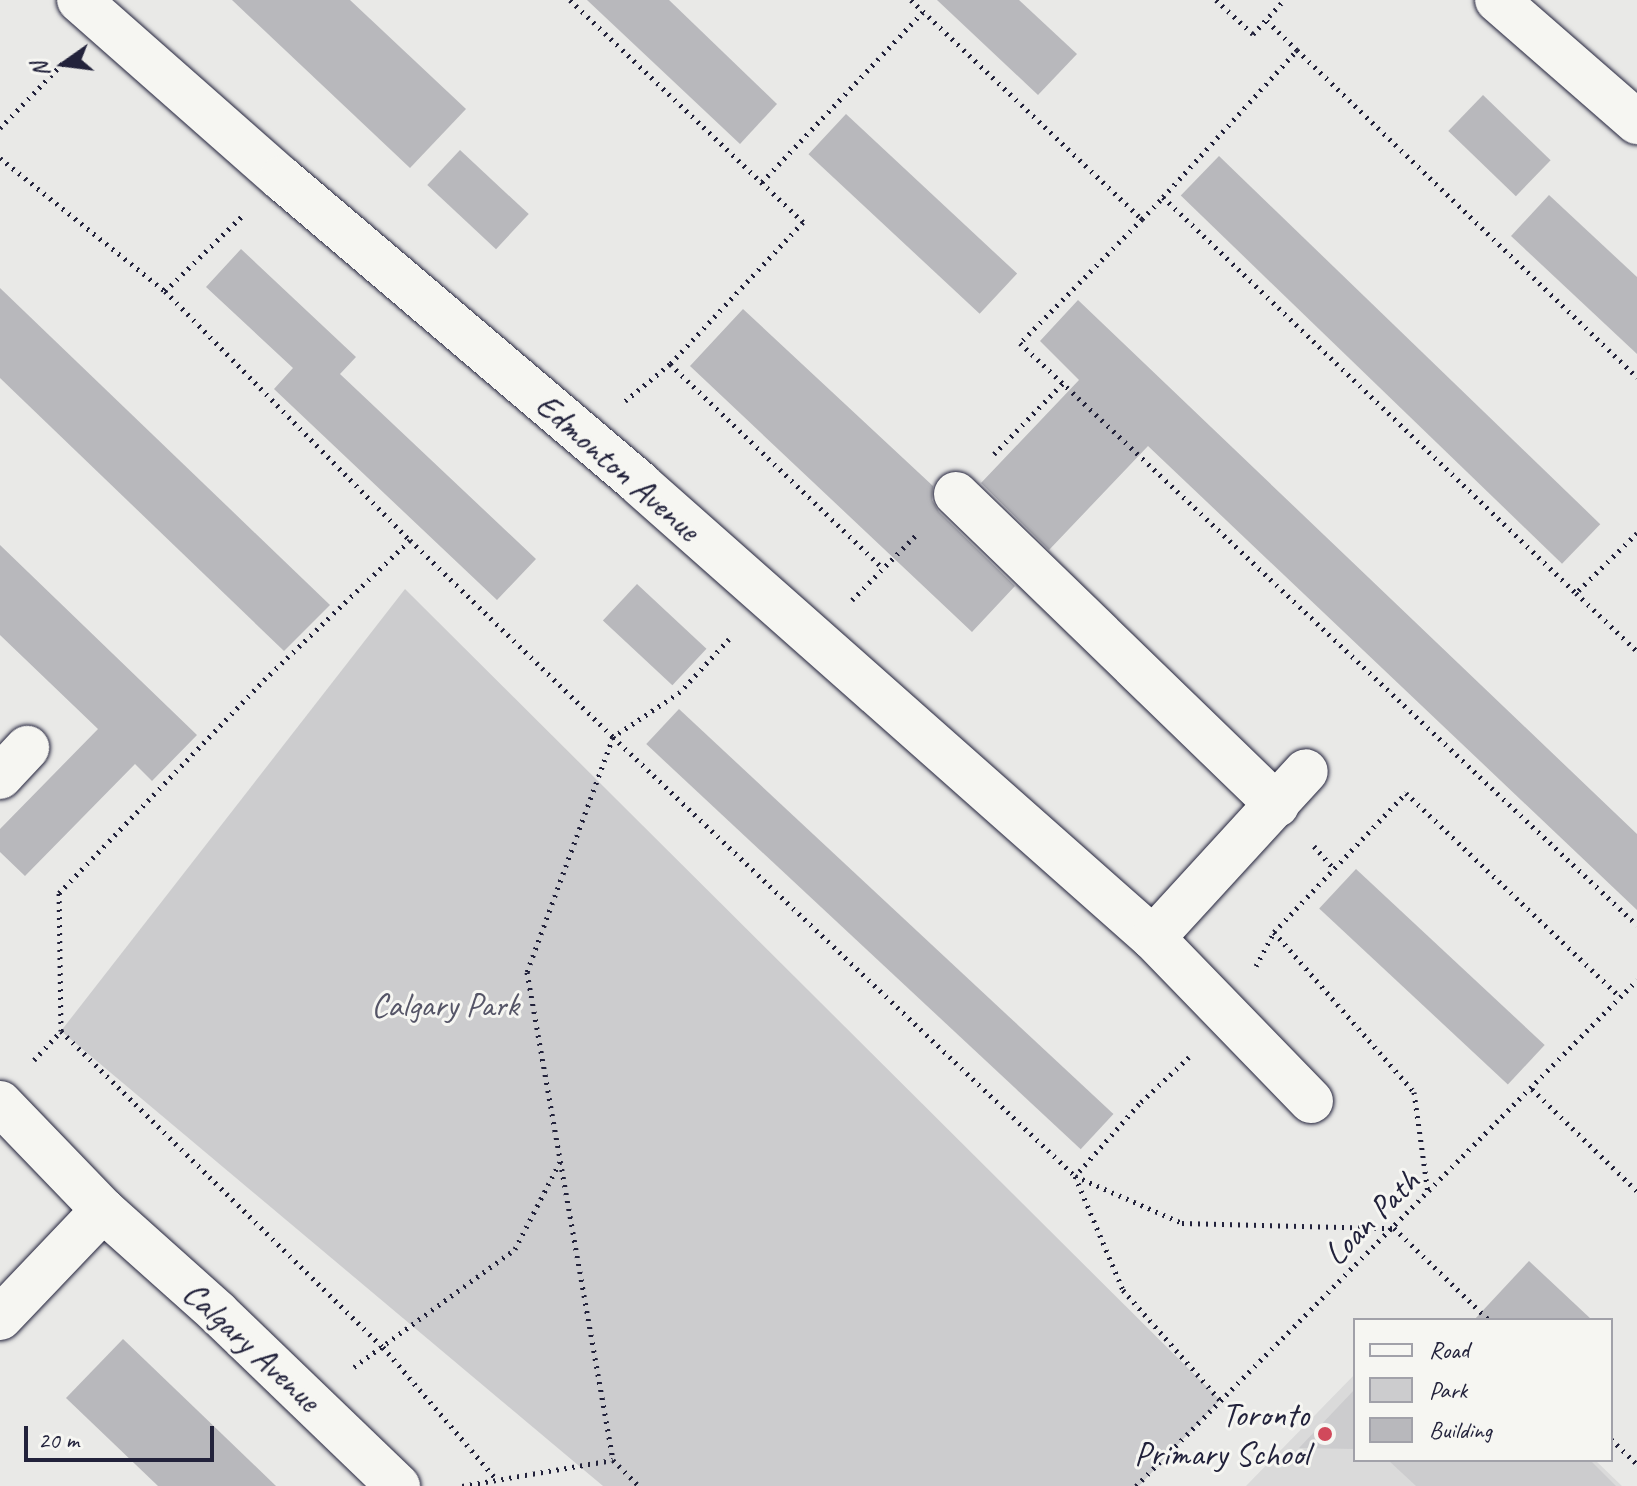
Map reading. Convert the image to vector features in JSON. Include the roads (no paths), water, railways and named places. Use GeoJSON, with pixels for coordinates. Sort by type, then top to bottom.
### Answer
{"type":"FeatureCollection","features":[{"type":"Feature","properties":{"kind":"street"},"geometry":{"type":"LineString","coordinates":[[1497,0],[1637,122]]}},
{"type":"Feature","properties":{"kind":"street","name":"Edmonton Avenue"},"geometry":{"type":"LineString","coordinates":[[91,11],[281,178],[583,435],[1153,938],[1311,1101]]}},
{"type":"Feature","properties":{"kind":"street"},"geometry":{"type":"LineString","coordinates":[[956,494],[1277,805]]}},
{"type":"Feature","properties":{"kind":"street"},"geometry":{"type":"LineString","coordinates":[[1153,938],[1306,771]]}},
{"type":"Feature","properties":{"kind":"street","name":"Calgary Avenue"},"geometry":{"type":"LineString","coordinates":[[0,1103],[103,1210],[398,1486]]}},
{"type":"Feature","properties":{"kind":"street"},"geometry":{"type":"LineString","coordinates":[[0,1318],[103,1210]]}},
{"type":"Feature","properties":{"kind":"place","name":"Toronto Primary School"},"geometry":{"type":"Point","coordinates":[1325,1434]}},
{"type":"Feature","properties":{"kind":"park label","name":"Calgary Park"},"geometry":{"type":"Point","coordinates":[445,1005]}}]}
